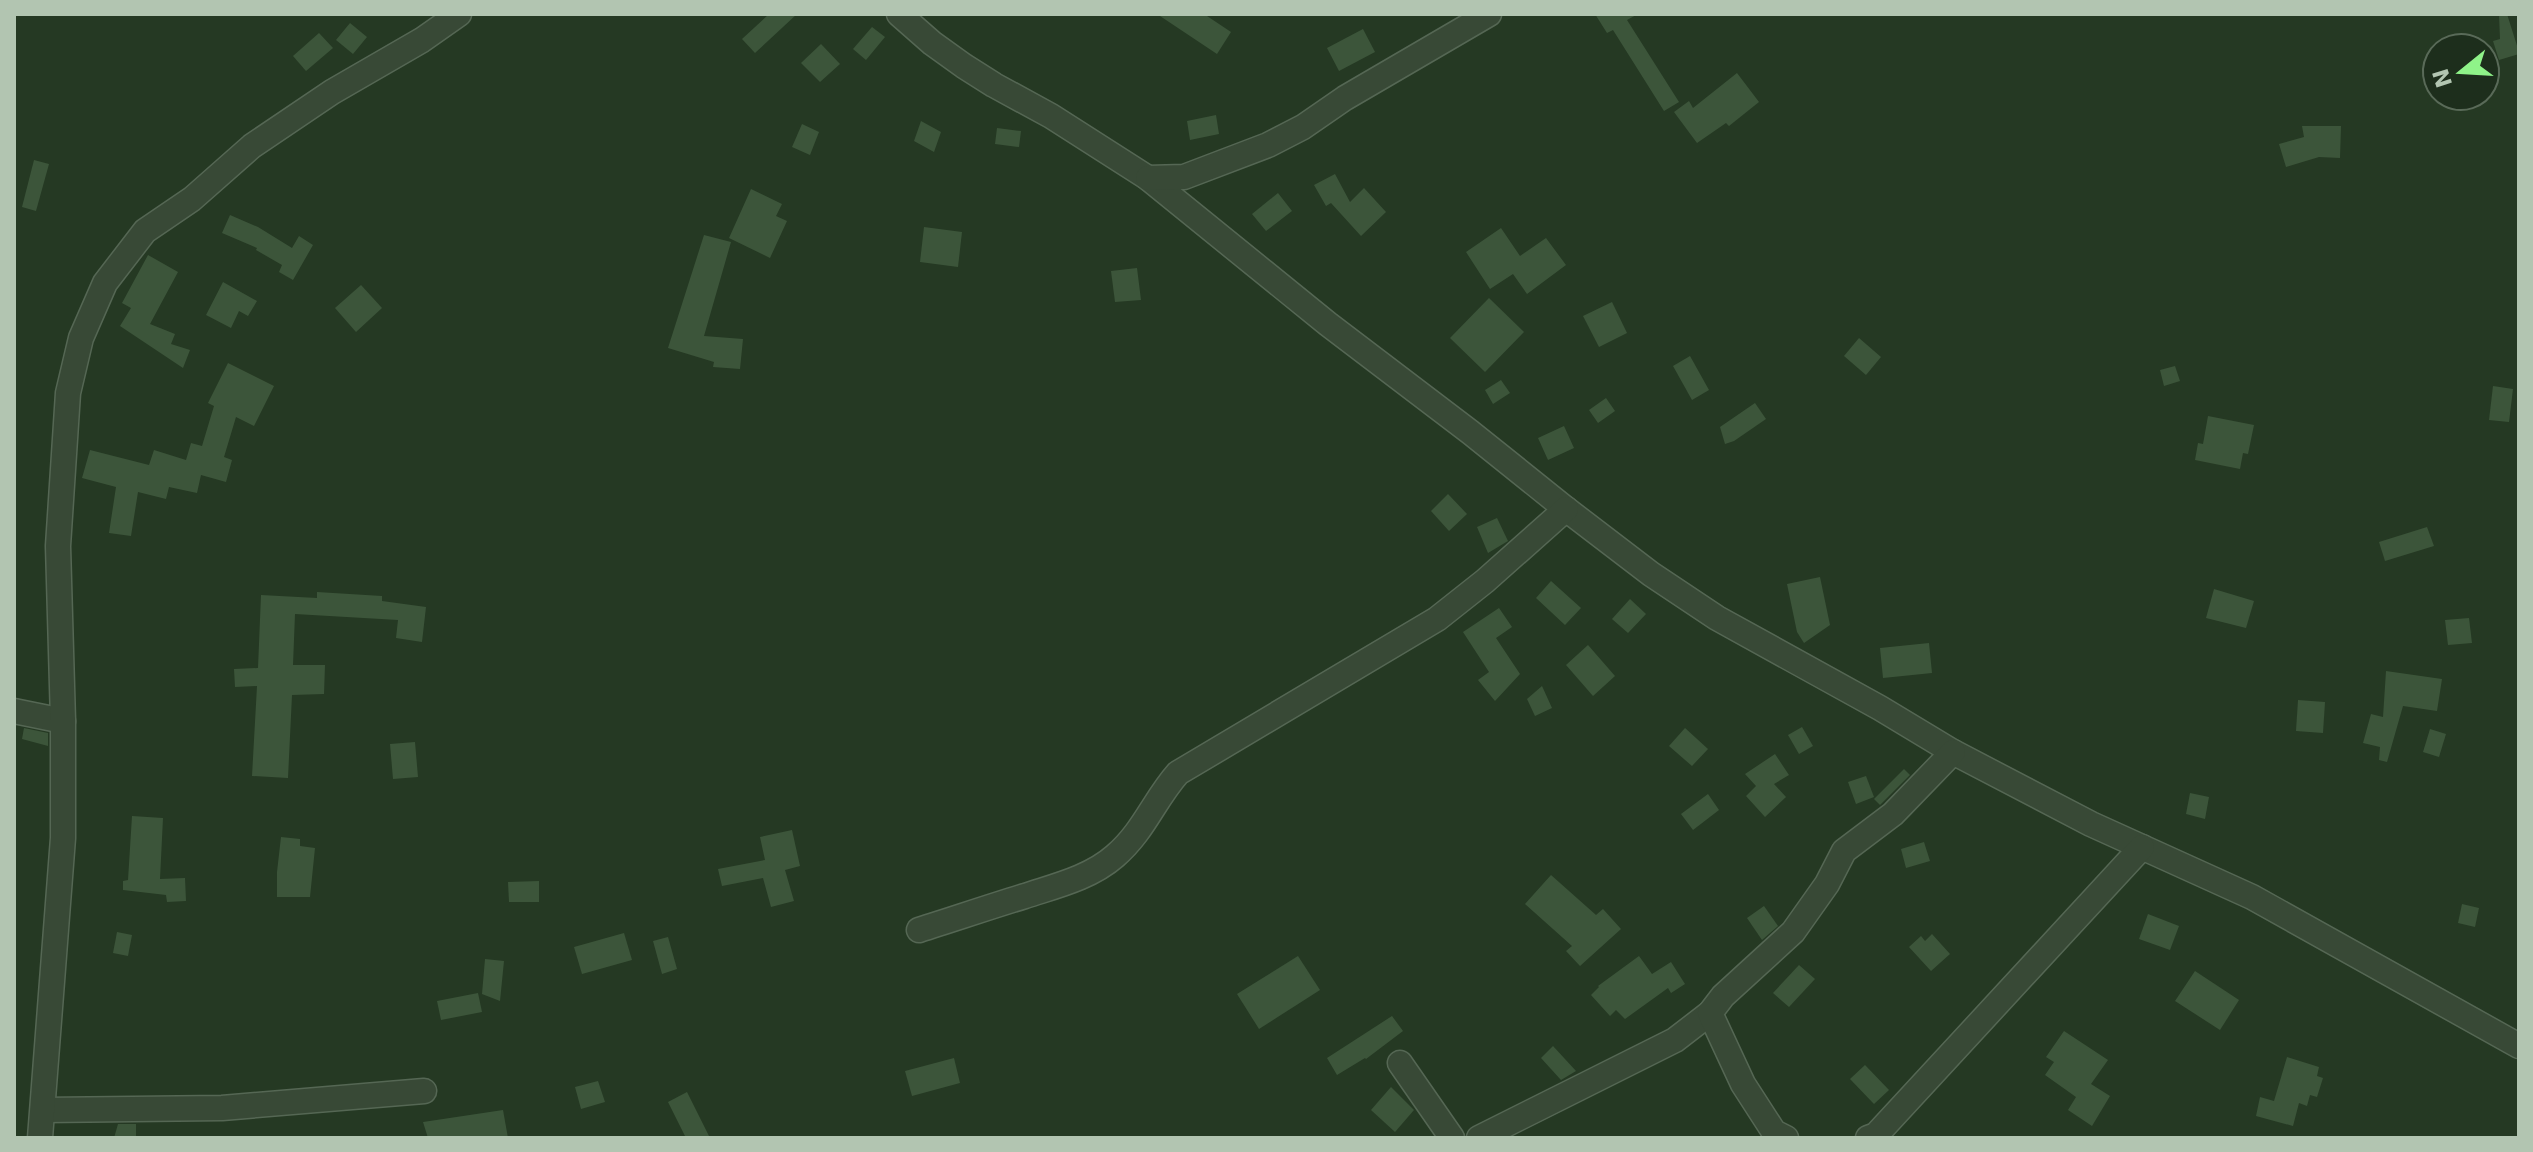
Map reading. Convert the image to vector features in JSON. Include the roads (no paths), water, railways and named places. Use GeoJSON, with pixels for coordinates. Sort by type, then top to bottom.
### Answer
{"type":"FeatureCollection","features":[{"type":"Feature","properties":{"kind":"street"},"geometry":{"type":"LineString","coordinates":[[40,1138],[63,838],[58,546],[68,393],[81,338],[105,283],[145,231],[192,199],[252,146],[332,92],[422,40],[459,14]]}},
{"type":"Feature","properties":{"kind":"street"},"geometry":{"type":"LineString","coordinates":[[899,14],[964,66],[1051,116],[1148,178],[1328,324],[1566,509],[1651,574],[1717,618],[1953,752],[2091,824],[2252,897],[2519,1046]]}},
{"type":"Feature","properties":{"kind":"street"},"geometry":{"type":"LineString","coordinates":[[1148,178],[1184,177],[1268,145],[1489,14]]}},
{"type":"Feature","properties":{"kind":"street"},"geometry":{"type":"LineString","coordinates":[[919,930],[1071,881],[1099,868],[1115,856],[1141,827],[1162,791],[1178,773],[1437,619],[1566,509]]}},
{"type":"Feature","properties":{"kind":"street"},"geometry":{"type":"LineString","coordinates":[[14,711],[63,721]]}},
{"type":"Feature","properties":{"kind":"street"},"geometry":{"type":"LineString","coordinates":[[1479,1138],[1675,1040],[1710,1013],[1723,996],[1793,932],[1827,884],[1844,851],[1893,814],[1953,752]]}},
{"type":"Feature","properties":{"kind":"street"},"geometry":{"type":"LineString","coordinates":[[1868,1138],[1876,1135],[2142,847]]}},
{"type":"Feature","properties":{"kind":"street"},"geometry":{"type":"LineString","coordinates":[[1710,1013],[1743,1084],[1774,1132],[1786,1138]]}},
{"type":"Feature","properties":{"kind":"street"},"geometry":{"type":"LineString","coordinates":[[1400,1063],[1452,1138]]}},
{"type":"Feature","properties":{"kind":"street"},"geometry":{"type":"LineString","coordinates":[[44,1110],[222,1108],[424,1091]]}}]}
